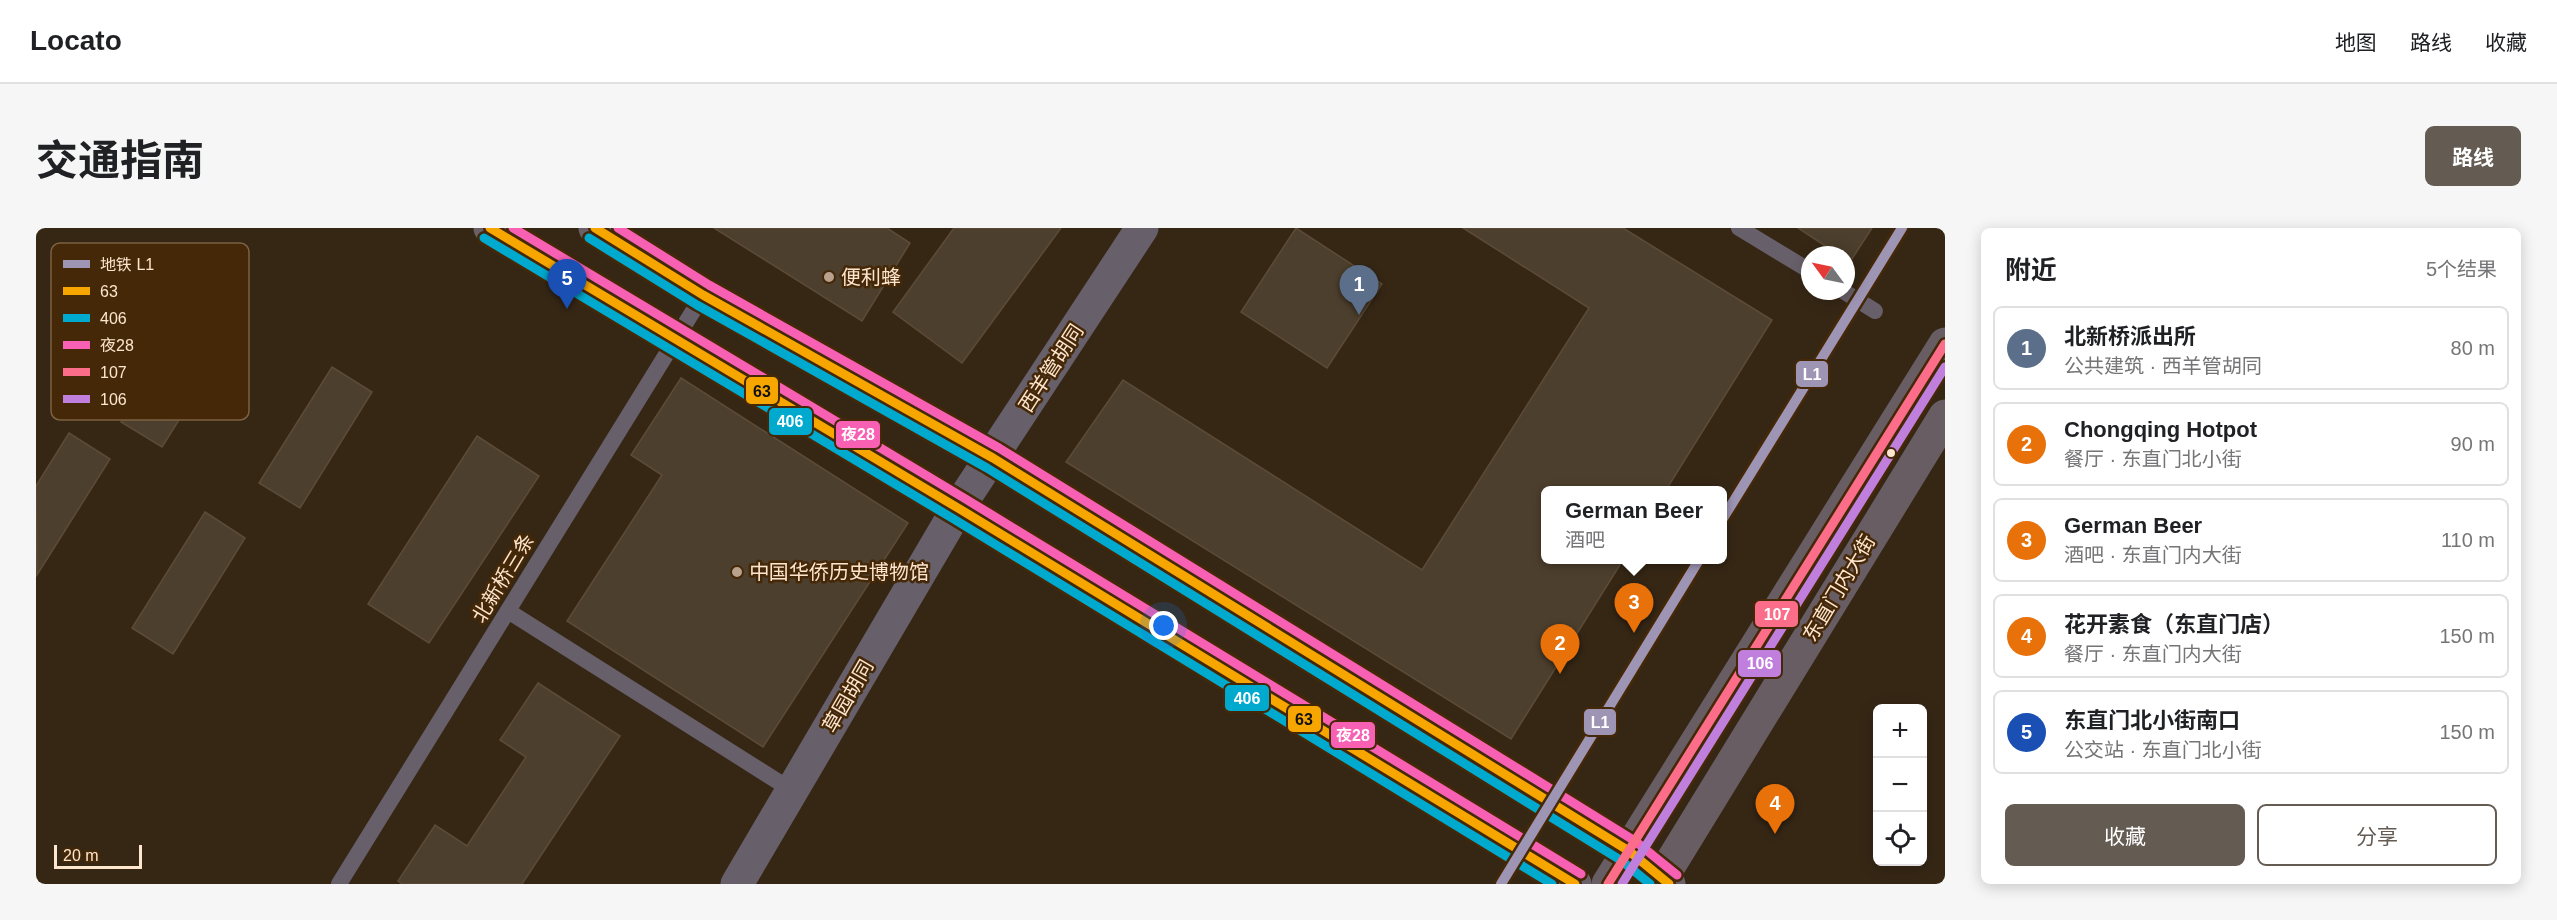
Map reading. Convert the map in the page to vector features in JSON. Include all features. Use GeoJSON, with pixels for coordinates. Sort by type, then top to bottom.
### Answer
{"type":"FeatureCollection","features":[{"type":"Feature","properties":{"kind":"main road"},"geometry":{"type":"LineString","coordinates":[[490,228],[958,508],[1575,884]]}},
{"type":"Feature","properties":{"kind":"main road"},"geometry":{"type":"LineString","coordinates":[[596,228],[703,295],[993,458],[1629,851],[1663,882]]}},
{"type":"Feature","properties":{"kind":"main road","name":"东直门内大街"},"geometry":{"type":"LineString","coordinates":[[1608,884],[1945,344]]}},
{"type":"Feature","properties":{"kind":"main road","name":"东直门内大街"},"geometry":{"type":"LineString","coordinates":[[1663,882],[1945,416]]}},
{"type":"Feature","properties":{"kind":"street","name":"西羊管胡同"},"geometry":{"type":"LineString","coordinates":[[958,508],[1142,228]]}},
{"type":"Feature","properties":{"kind":"street","name":"草园胡同"},"geometry":{"type":"LineString","coordinates":[[737,884],[958,508]]}},
{"type":"Feature","properties":{"kind":"lane"},"geometry":{"type":"LineString","coordinates":[[1739,228],[1801,266]]}},
{"type":"Feature","properties":{"kind":"lane","name":"北新桥三条"},"geometry":{"type":"LineString","coordinates":[[339,884],[703,295]]}},
{"type":"Feature","properties":{"kind":"lane"},"geometry":{"type":"LineString","coordinates":[[1855,298],[1875,311]]}},
{"type":"Feature","properties":{"kind":"lane"},"geometry":{"type":"LineString","coordinates":[[508,611],[793,791]]}},
{"type":"Feature","properties":{"kind":"building"},"geometry":{"type":"Polygon","coordinates":[[[714,228],[887,228],[910,243],[862,321],[714,228]]]}},
{"type":"Feature","properties":{"kind":"building"},"geometry":{"type":"Polygon","coordinates":[[[954,228],[1061,228],[962,363],[893,312],[954,228]]]}},
{"type":"Feature","properties":{"kind":"building"},"geometry":{"type":"Polygon","coordinates":[[[1296,228],[1382,284],[1327,368],[1241,312],[1296,228]]]}},
{"type":"Feature","properties":{"kind":"building"},"geometry":{"type":"Polygon","coordinates":[[[1463,228],[1623,228],[1772,320],[1668,486],[1541,486],[1541,564],[1620,564],[1511,739],[1066,462],[1123,380],[1422,570],[1589,308],[1463,228]]]}},
{"type":"Feature","properties":{"kind":"building"},"geometry":{"type":"Polygon","coordinates":[[[1798,228],[1872,228],[1855,254],[1855,246],[1825,246],[1798,228]]]}},
{"type":"Feature","properties":{"kind":"building"},"geometry":{"type":"Polygon","coordinates":[[[332,367],[372,392],[300,508],[259,483],[332,367]]]}},
{"type":"Feature","properties":{"kind":"building","name":"中国华侨历史博物馆"},"geometry":{"type":"Polygon","coordinates":[[[681,378],[908,523],[763,747],[567,621],[662,475],[631,455],[681,378]]]}},
{"type":"Feature","properties":{"kind":"building"},"geometry":{"type":"Polygon","coordinates":[[[122,420],[179,420],[162,447],[121,422],[122,420]]]}},
{"type":"Feature","properties":{"kind":"building"},"geometry":{"type":"Polygon","coordinates":[[[69,433],[110,459],[37,575],[36,486],[69,433]]]}},
{"type":"Feature","properties":{"kind":"building"},"geometry":{"type":"Polygon","coordinates":[[[477,436],[539,476],[429,643],[368,604],[477,436]]]}},
{"type":"Feature","properties":{"kind":"building"},"geometry":{"type":"Polygon","coordinates":[[[205,512],[245,538],[173,654],[132,628],[205,512]]]}},
{"type":"Feature","properties":{"kind":"building"},"geometry":{"type":"Polygon","coordinates":[[[538,683],[620,736],[522,884],[402,884],[398,881],[435,825],[467,846],[526,757],[500,740],[538,683]]]}},
{"type":"Feature","properties":{"kind":"metro line","name":"L1"},"geometry":{"type":"LineString","coordinates":[[1727,512],[1902,228]]}},
{"type":"Feature","properties":{"kind":"metro line","name":"L1"},"geometry":{"type":"LineString","coordinates":[[1501,884],[1697,564]]}},
{"type":"Feature","properties":{"kind":"transit line","name":"63"},"geometry":{"type":"LineString","coordinates":[[490,228],[958,508],[1575,884]]}},
{"type":"Feature","properties":{"kind":"transit line","name":"夜28"},"geometry":{"type":"LineString","coordinates":[[513,228],[964,498],[1581,874]]}},
{"type":"Feature","properties":{"kind":"transit line","name":"63"},"geometry":{"type":"LineString","coordinates":[[595,228],[703,295],[993,458],[1629,851],[1669,884]]}},
{"type":"Feature","properties":{"kind":"transit line","name":"夜28"},"geometry":{"type":"LineString","coordinates":[[618,228],[709,285],[999,448],[1635,841],[1677,875]]}},
{"type":"Feature","properties":{"kind":"transit line","name":"406"},"geometry":{"type":"LineString","coordinates":[[484,238],[952,518],[1552,884]]}},
{"type":"Feature","properties":{"kind":"transit line","name":"406"},"geometry":{"type":"LineString","coordinates":[[589,238],[697,305],[987,468],[1622,861],[1650,884]]}},
{"type":"Feature","properties":{"kind":"transit line","name":"107"},"geometry":{"type":"LineString","coordinates":[[1608,884],[1945,344]]}},
{"type":"Feature","properties":{"kind":"transit line","name":"106"},"geometry":{"type":"LineString","coordinates":[[1622,884],[1945,367]]}},
{"type":"Feature","properties":{"kind":"place","name":"便利蜂"},"geometry":{"type":"Point","coordinates":[829,277]}},
{"type":"Feature","properties":{"kind":"place","name":"东直门北小街南口"},"geometry":{"type":"Point","coordinates":[567,309]}},
{"type":"Feature","properties":{"kind":"place","name":"北新桥派出所"},"geometry":{"type":"Point","coordinates":[1359,315]}},
{"type":"Feature","properties":{"kind":"place","name":"中国华侨历史博物馆"},"geometry":{"type":"Point","coordinates":[737,572]}},
{"type":"Feature","properties":{"kind":"place","name":"German Beer"},"geometry":{"type":"Point","coordinates":[1634,633]}},
{"type":"Feature","properties":{"kind":"place","name":"Chongqing Hotpot"},"geometry":{"type":"Point","coordinates":[1560,674]}},
{"type":"Feature","properties":{"kind":"place","name":"花开素食（东直门店）"},"geometry":{"type":"Point","coordinates":[1775,834]}}]}
